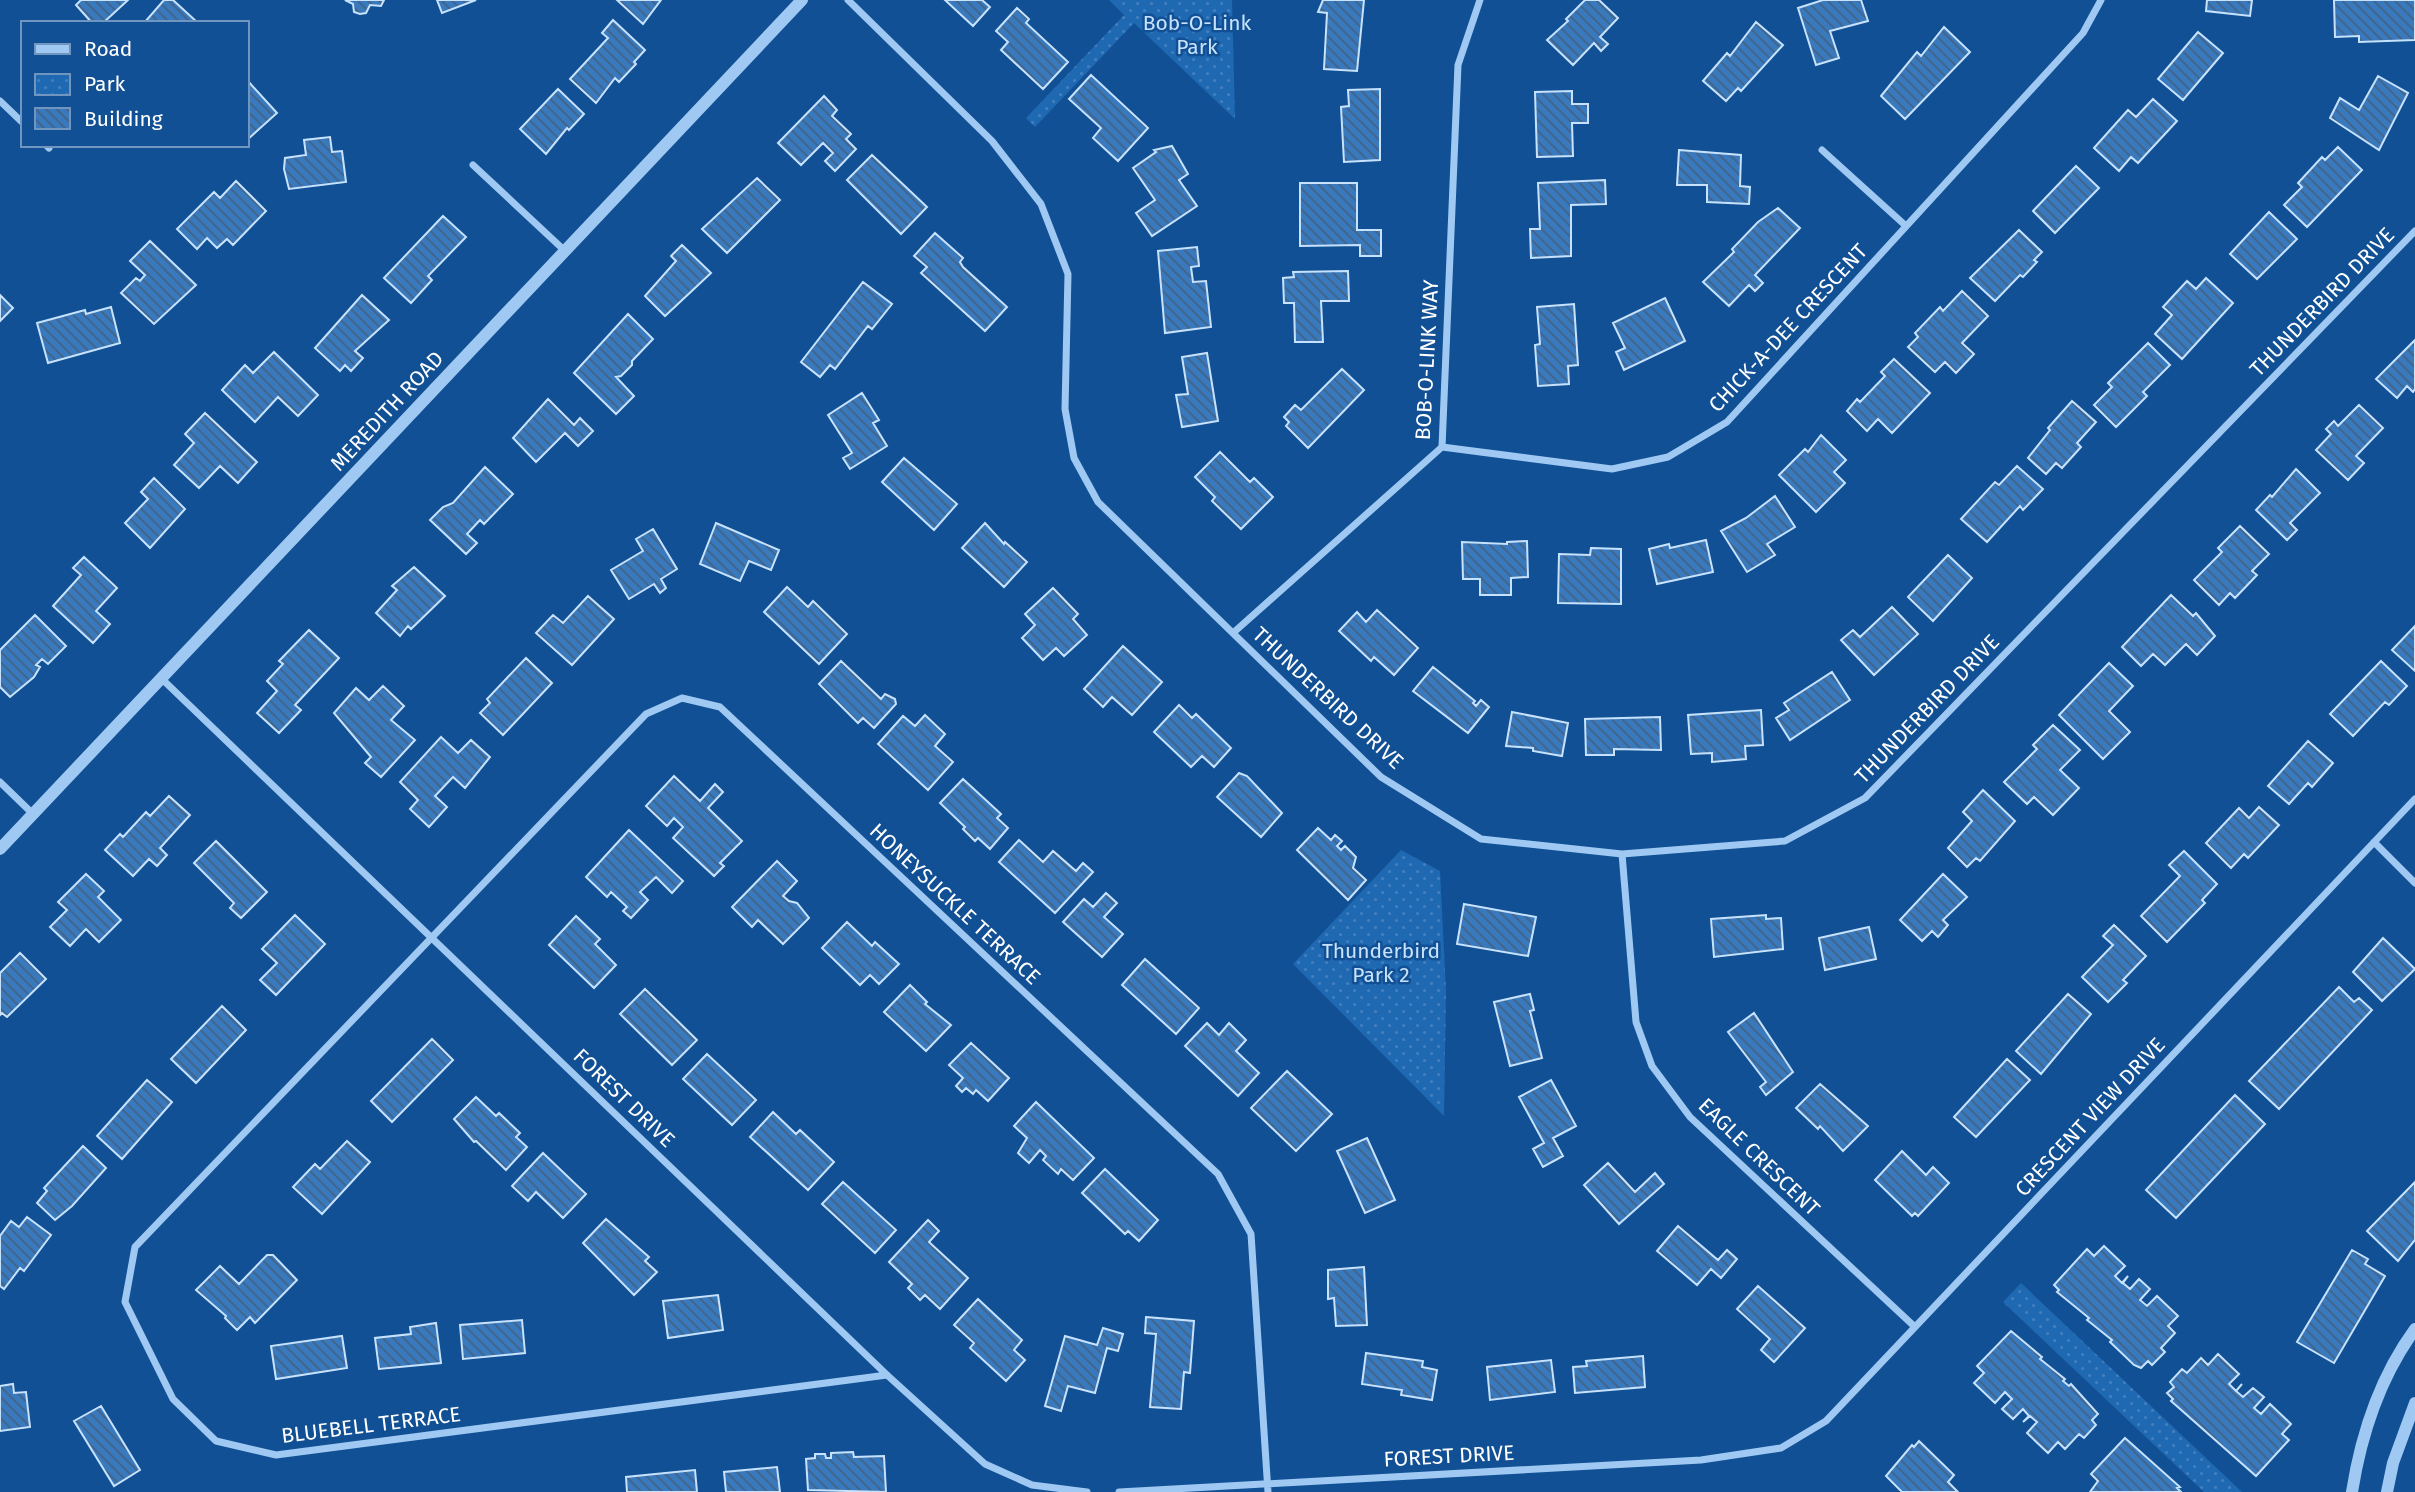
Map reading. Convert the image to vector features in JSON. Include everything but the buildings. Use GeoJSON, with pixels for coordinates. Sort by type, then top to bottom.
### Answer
{"type":"FeatureCollection","features":[{"type":"Feature","properties":{"kind":"street","name":"MEREDITH ROAD"},"geometry":{"type":"LineString","coordinates":[[0,849],[163,680],[564,250],[802,0]]}},
{"type":"Feature","properties":{"kind":"street","name":"THUNDERBIRD DRIVE"},"geometry":{"type":"LineString","coordinates":[[848,0],[992,141],[1041,204],[1068,274],[1065,409],[1074,458],[1098,502],[1381,776],[1481,839],[1622,854],[1785,841],[1865,798],[2415,231]]}},
{"type":"Feature","properties":{"kind":"street","name":"BOB-O-LINK WAY"},"geometry":{"type":"LineString","coordinates":[[1233,632],[1443,447],[1458,65],[1480,0]]}},
{"type":"Feature","properties":{"kind":"street","name":"CHICK-A-DEE CRESCENT"},"geometry":{"type":"LineString","coordinates":[[1443,447],[1612,469],[1668,457],[1727,422],[2083,33],[2101,0]]}},
{"type":"Feature","properties":{"kind":"street"},"geometry":{"type":"LineString","coordinates":[[0,101],[21,121]]}},
{"type":"Feature","properties":{"kind":"street"},"geometry":{"type":"LineString","coordinates":[[1822,150],[1906,226]]}},
{"type":"Feature","properties":{"kind":"street"},"geometry":{"type":"LineString","coordinates":[[473,164],[564,250]]}},
{"type":"Feature","properties":{"kind":"street","name":"FOREST DRIVE"},"geometry":{"type":"LineString","coordinates":[[163,680],[887,1375],[985,1464],[1032,1485],[1087,1492]]}},
{"type":"Feature","properties":{"kind":"street","name":"HONEYSUCKLE TERRACE"},"geometry":{"type":"LineString","coordinates":[[433,939],[646,714],[682,698],[720,707],[1218,1174],[1251,1234],[1268,1492]]}},
{"type":"Feature","properties":{"kind":"street"},"geometry":{"type":"LineString","coordinates":[[0,782],[33,814]]}},
{"type":"Feature","properties":{"kind":"street","name":"CRESCENT VIEW DRIVE"},"geometry":{"type":"LineString","coordinates":[[1781,1448],[1826,1421],[2415,799]]}},
{"type":"Feature","properties":{"kind":"street"},"geometry":{"type":"LineString","coordinates":[[2374,842],[2415,883]]}},
{"type":"Feature","properties":{"kind":"street","name":"EAGLE CRESCENT"},"geometry":{"type":"LineString","coordinates":[[1622,854],[1636,1022],[1652,1066],[1690,1117],[1915,1327]]}},
{"type":"Feature","properties":{"kind":"street","name":"BLUEBELL TERRACE"},"geometry":{"type":"LineString","coordinates":[[433,939],[135,1247],[125,1302],[173,1399],[216,1441],[276,1455],[887,1375]]}},
{"type":"Feature","properties":{"kind":"street"},"geometry":{"type":"LineString","coordinates":[[2352,1492],[2363,1436],[2375,1403],[2415,1329]]}},
{"type":"Feature","properties":{"kind":"street"},"geometry":{"type":"LineString","coordinates":[[2387,1492],[2393,1463],[2415,1403]]}},
{"type":"Feature","properties":{"kind":"street","name":"FOREST DRIVE"},"geometry":{"type":"LineString","coordinates":[[1119,1492],[1702,1460],[1781,1448]]}},
{"type":"Feature","properties":{"kind":"green space","name":"Bob-O-Link Park"},"geometry":{"type":"Polygon","coordinates":[[[1109,0],[1232,0],[1235,119],[1134,23],[1035,127],[1026,118],[1124,15],[1109,0]]]}},
{"type":"Feature","properties":{"kind":"green space","name":"Thunderbird Park 2"},"geometry":{"type":"Polygon","coordinates":[[[1401,850],[1440,871],[1446,991],[1444,1116],[1293,964],[1401,850]]]}},
{"type":"Feature","properties":{"kind":"green space"},"geometry":{"type":"Polygon","coordinates":[[[2021,1283],[2242,1492],[2204,1492],[2003,1302],[2021,1283]]]}}]}
